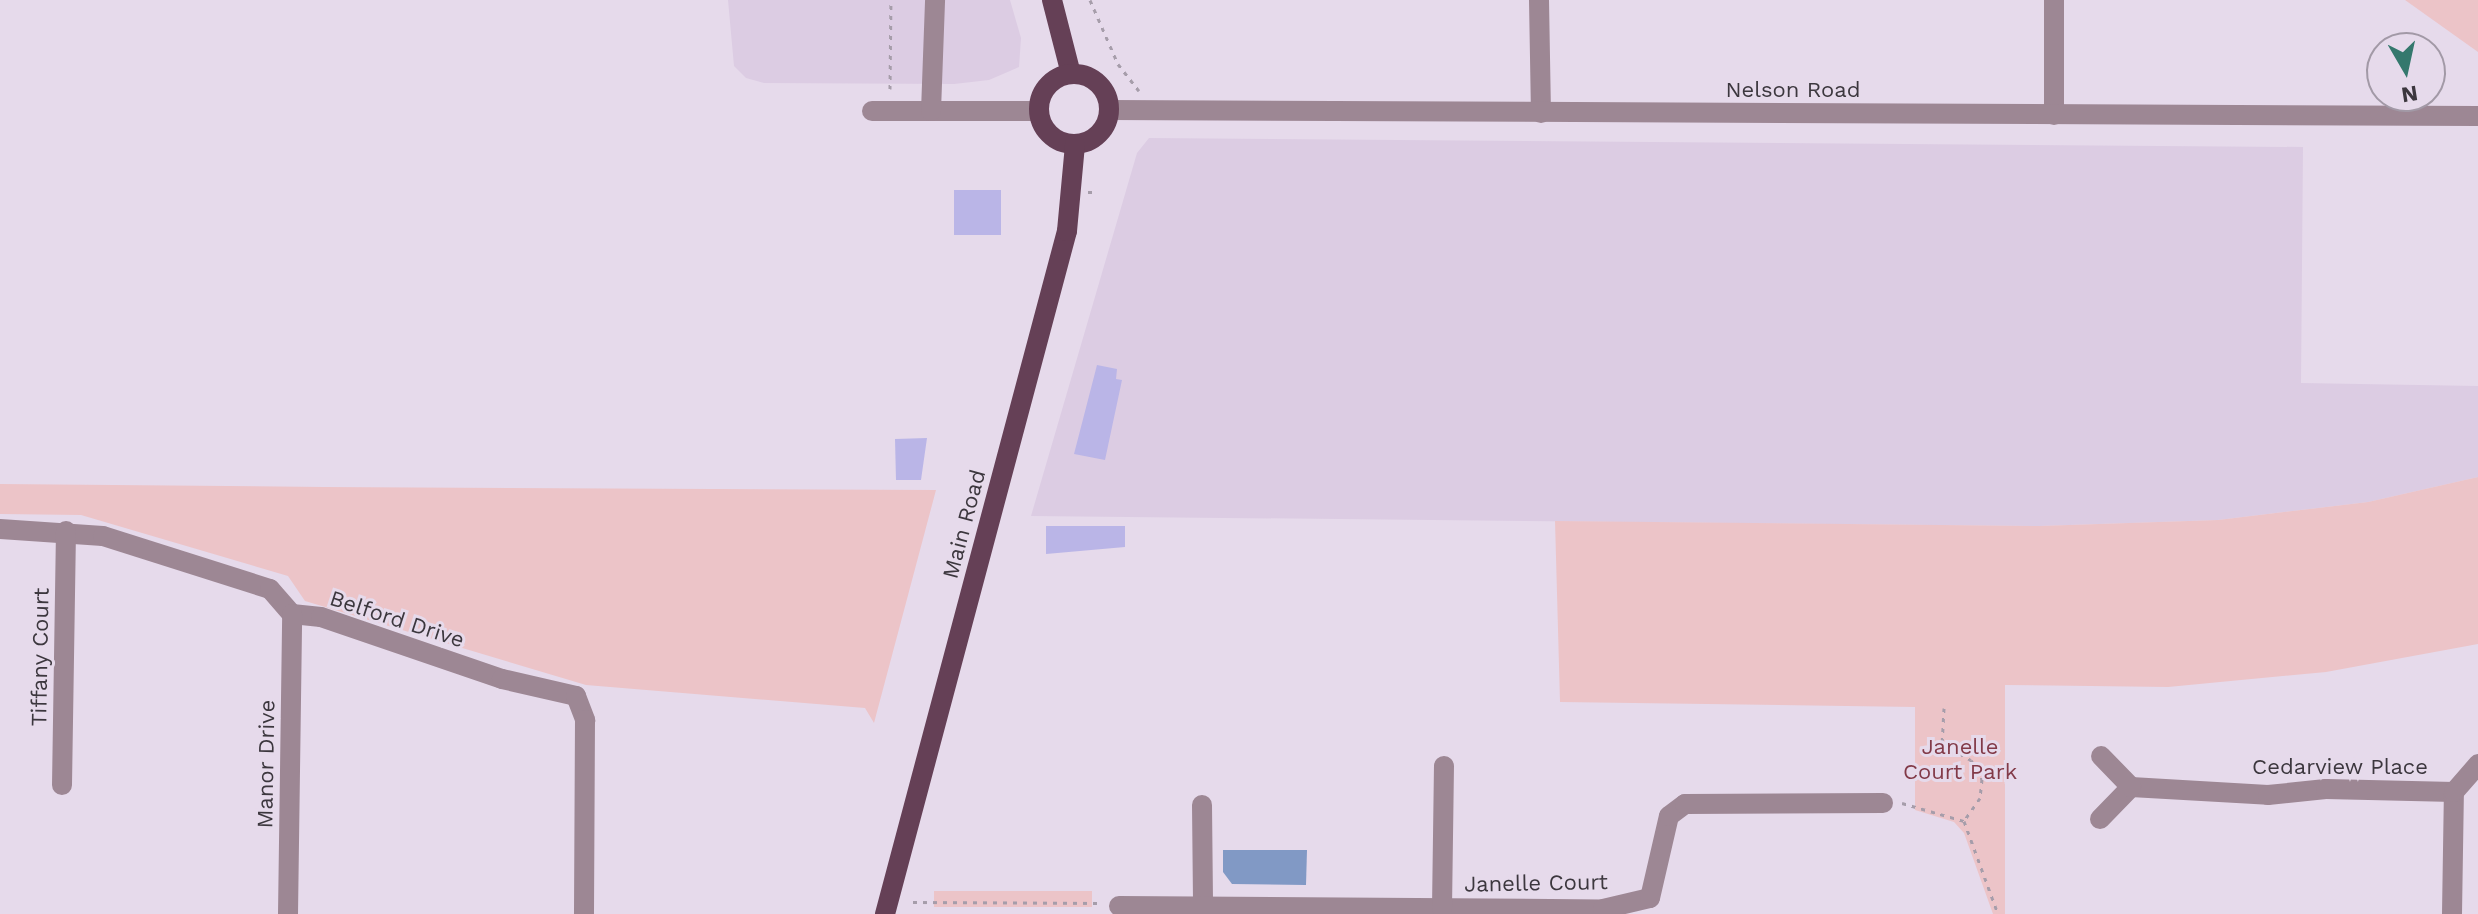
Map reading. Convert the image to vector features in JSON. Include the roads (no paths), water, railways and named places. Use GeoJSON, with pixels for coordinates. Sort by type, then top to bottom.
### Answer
{"type":"FeatureCollection","features":[{"type":"Feature","properties":{"kind":"main road"},"geometry":{"type":"LineString","coordinates":[[1052,0],[1071,74]]}},
{"type":"Feature","properties":{"kind":"main road"},"geometry":{"type":"LineString","coordinates":[[1071,74],[1093,80],[1109,110],[1095,137],[1075,144],[1054,138],[1038,111],[1044,90],[1071,74]]}},
{"type":"Feature","properties":{"kind":"main road","name":"Main Road"},"geometry":{"type":"LineString","coordinates":[[885,914],[1067,231],[1075,144]]}},
{"type":"Feature","properties":{"kind":"street"},"geometry":{"type":"LineString","coordinates":[[931,111],[935,0]]}},
{"type":"Feature","properties":{"kind":"street"},"geometry":{"type":"LineString","coordinates":[[1539,0],[1541,113]]}},
{"type":"Feature","properties":{"kind":"street"},"geometry":{"type":"LineString","coordinates":[[2054,0],[2054,115]]}},
{"type":"Feature","properties":{"kind":"street","name":"Nelson Road"},"geometry":{"type":"LineString","coordinates":[[1109,110],[2478,116]]}},
{"type":"Feature","properties":{"kind":"street"},"geometry":{"type":"LineString","coordinates":[[872,111],[1038,111]]}},
{"type":"Feature","properties":{"kind":"street"},"geometry":{"type":"LineString","coordinates":[[0,529],[66,531],[103,536],[270,589],[292,614]]}},
{"type":"Feature","properties":{"kind":"street","name":"Tiffany Court"},"geometry":{"type":"LineString","coordinates":[[62,785],[66,531]]}},
{"type":"Feature","properties":{"kind":"street","name":"Manor Drive"},"geometry":{"type":"LineString","coordinates":[[288,914],[292,614]]}},
{"type":"Feature","properties":{"kind":"street","name":"Belford Drive"},"geometry":{"type":"LineString","coordinates":[[292,614],[321,617],[502,679],[576,696],[585,720],[584,914]]}},
{"type":"Feature","properties":{"kind":"street"},"geometry":{"type":"LineString","coordinates":[[2100,819],[2131,787],[2101,756]]}},
{"type":"Feature","properties":{"kind":"street"},"geometry":{"type":"LineString","coordinates":[[2452,914],[2454,792],[2478,764]]}},
{"type":"Feature","properties":{"kind":"street"},"geometry":{"type":"LineString","coordinates":[[1442,908],[1444,766]]}},
{"type":"Feature","properties":{"kind":"street","name":"Cedarview Place"},"geometry":{"type":"LineString","coordinates":[[2131,787],[2268,795],[2326,789],[2454,792]]}},
{"type":"Feature","properties":{"kind":"street","name":"Janelle Court"},"geometry":{"type":"LineString","coordinates":[[1119,906],[1291,910],[1603,909],[1650,898],[1669,816],[1685,804],[1883,803]]}},
{"type":"Feature","properties":{"kind":"street"},"geometry":{"type":"LineString","coordinates":[[1202,805],[1203,906]]}},
{"type":"Feature","properties":{"kind":"water"},"geometry":{"type":"Polygon","coordinates":[[[1223,850],[1307,850],[1306,885],[1232,884],[1223,872],[1223,850]]]}},
{"type":"Feature","properties":{"kind":"park label","name":"Janelle Court Park"},"geometry":{"type":"Point","coordinates":[1960,758]}}]}
